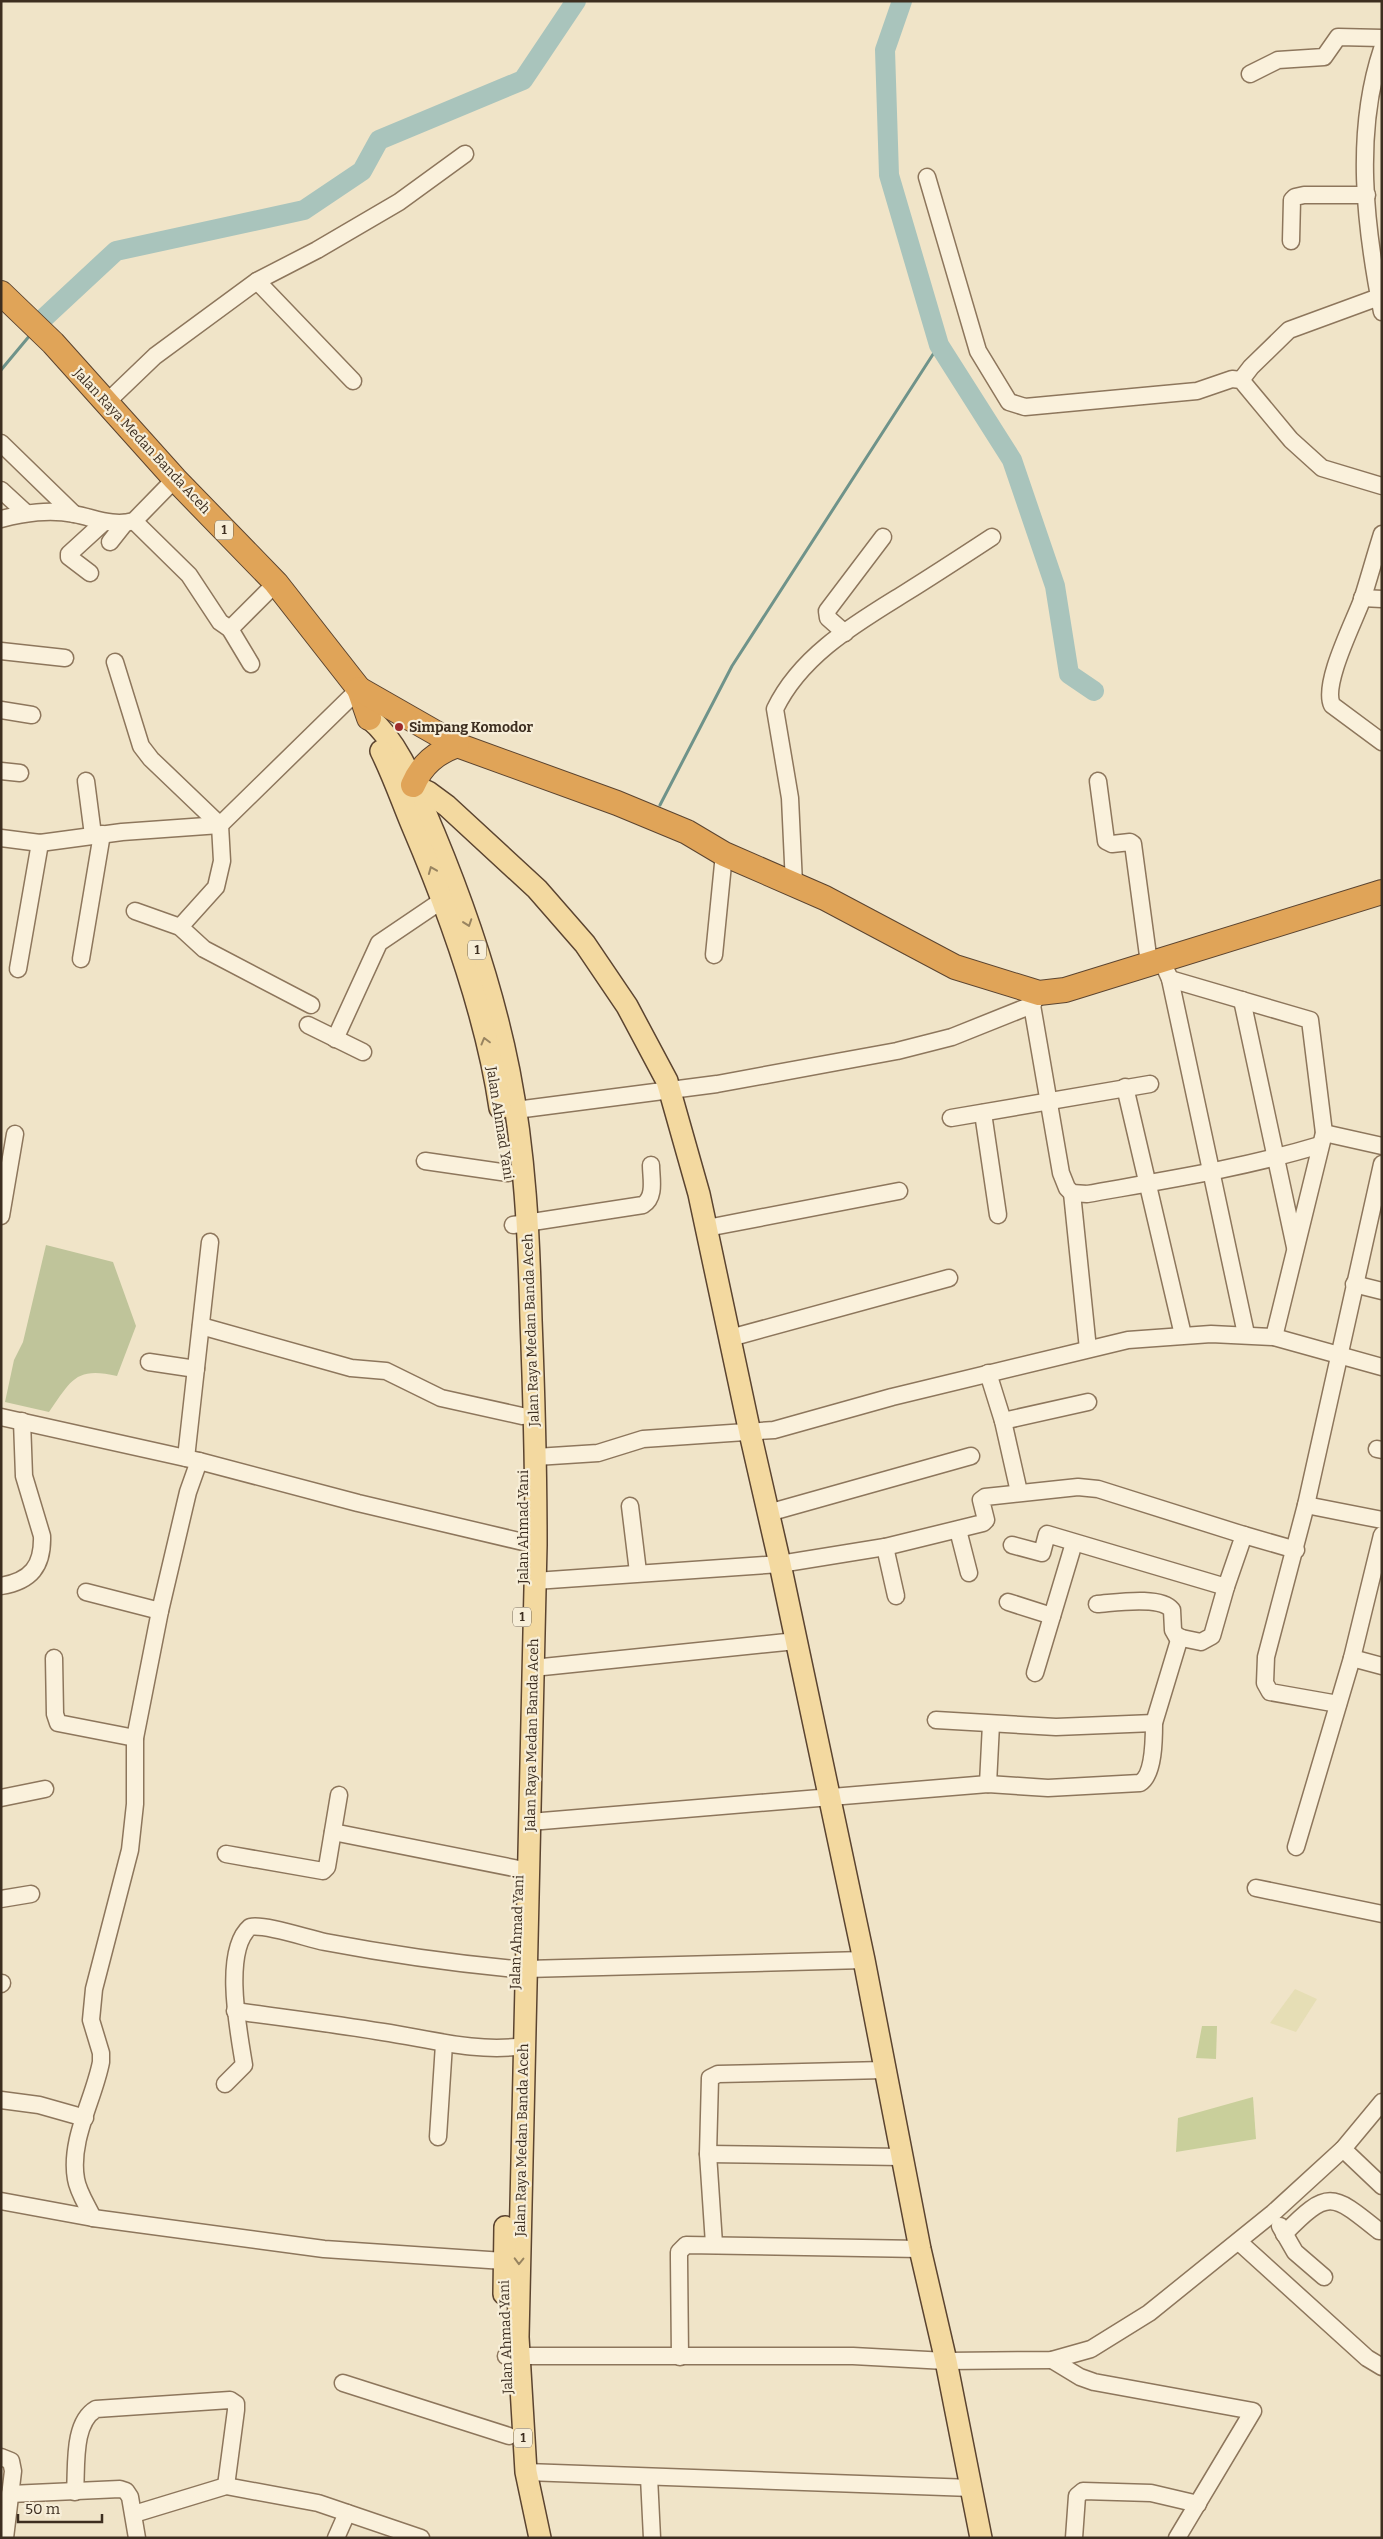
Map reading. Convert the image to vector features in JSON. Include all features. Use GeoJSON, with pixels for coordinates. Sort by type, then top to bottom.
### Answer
{"type":"FeatureCollection","features":[{"type":"Feature","properties":{"kind":"highway","name":"Jalan Raya Medan Banda Aceh"},"geometry":{"type":"LineString","coordinates":[[1,293],[61,353],[175,479],[276,583],[359,689],[368,718]]}},
{"type":"Feature","properties":{"kind":"highway"},"geometry":{"type":"LineString","coordinates":[[359,689],[457,745],[617,803],[687,832],[724,854],[826,898],[954,967],[1035,999],[1160,967],[1382,892]]}},
{"type":"Feature","properties":{"kind":"highway"},"geometry":{"type":"LineString","coordinates":[[412,785],[417,775],[433,757],[457,745]]}},
{"type":"Feature","properties":{"kind":"main road","name":"Jalan Raya Medan Banda Aceh"},"geometry":{"type":"LineString","coordinates":[[368,718],[382,730],[412,785],[451,875],[475,945],[498,1023],[516,1110],[520,1224],[536,1457],[530,1543],[536,1581],[530,1822],[521,1969]]}},
{"type":"Feature","properties":{"kind":"main road","name":"Jalan Ahmad Yani"},"geometry":{"type":"LineString","coordinates":[[368,718],[372,733],[444,899],[469,980],[497,1086],[508,1174],[520,1224],[522,1416],[530,1543],[519,1869],[521,1969],[518,2047],[504,2261],[512,2357],[509,2436],[526,2538]]}},
{"type":"Feature","properties":{"kind":"main road"},"geometry":{"type":"LineString","coordinates":[[412,785],[428,792],[447,806],[530,883],[585,944],[627,1006],[669,1089],[707,1228],[750,1433],[780,1564],[864,1960],[901,2157],[946,2361],[981,2538]]}},
{"type":"Feature","properties":{"kind":"main road","name":"Jalan Raya Medan Banda Aceh"},"geometry":{"type":"LineString","coordinates":[[518,2047],[512,2357],[526,2472],[540,2538]]}},
{"type":"Feature","properties":{"kind":"street"},"geometry":{"type":"LineString","coordinates":[[1250,74],[1278,60],[1324,57],[1338,37],[1382,38]]}},
{"type":"Feature","properties":{"kind":"street"},"geometry":{"type":"LineString","coordinates":[[1241,380],[1251,367],[1289,330],[1380,305],[1376,247],[1366,195],[1364,130],[1369,98],[1382,49]]}},
{"type":"Feature","properties":{"kind":"street"},"geometry":{"type":"LineString","coordinates":[[106,403],[156,356],[257,280],[323,246],[399,202],[465,154]]}},
{"type":"Feature","properties":{"kind":"street"},"geometry":{"type":"LineString","coordinates":[[927,177],[978,351],[1009,402],[1025,407],[1197,391],[1232,378],[1241,380],[1291,440],[1322,468],[1382,486]]}},
{"type":"Feature","properties":{"kind":"street"},"geometry":{"type":"LineString","coordinates":[[1291,241],[1292,200],[1294,197],[1304,195],[1366,195]]}},
{"type":"Feature","properties":{"kind":"street"},"geometry":{"type":"LineString","coordinates":[[257,280],[353,381]]}},
{"type":"Feature","properties":{"kind":"street"},"geometry":{"type":"LineString","coordinates":[[1,443],[74,514]]}},
{"type":"Feature","properties":{"kind":"street"},"geometry":{"type":"LineString","coordinates":[[110,542],[175,479]]}},
{"type":"Feature","properties":{"kind":"street"},"geometry":{"type":"LineString","coordinates":[[1,490],[26,513]]}},
{"type":"Feature","properties":{"kind":"street"},"geometry":{"type":"LineString","coordinates":[[1,519],[26,513],[52,512],[74,514],[104,522],[130,522],[189,575],[220,622],[230,629],[251,664]]}},
{"type":"Feature","properties":{"kind":"street"},"geometry":{"type":"LineString","coordinates":[[90,573],[69,557],[69,554],[104,522]]}},
{"type":"Feature","properties":{"kind":"street"},"geometry":{"type":"LineString","coordinates":[[1382,534],[1362,598],[1336,667],[1329,699],[1332,705],[1382,742]]}},
{"type":"Feature","properties":{"kind":"street"},"geometry":{"type":"LineString","coordinates":[[845,633],[828,618],[827,612],[884,537]]}},
{"type":"Feature","properties":{"kind":"street"},"geometry":{"type":"LineString","coordinates":[[794,884],[790,798],[776,709],[794,678],[820,651],[992,537]]}},
{"type":"Feature","properties":{"kind":"street"},"geometry":{"type":"LineString","coordinates":[[230,629],[276,583]]}},
{"type":"Feature","properties":{"kind":"street"},"geometry":{"type":"LineString","coordinates":[[1362,598],[1382,599]]}},
{"type":"Feature","properties":{"kind":"street"},"geometry":{"type":"LineString","coordinates":[[1,651],[65,658]]}},
{"type":"Feature","properties":{"kind":"street"},"geometry":{"type":"LineString","coordinates":[[115,662],[141,746],[151,759],[220,825],[222,861],[216,887],[180,928]]}},
{"type":"Feature","properties":{"kind":"street"},"geometry":{"type":"LineString","coordinates":[[1,838],[40,842],[97,835],[220,825],[359,689]]}},
{"type":"Feature","properties":{"kind":"street"},"geometry":{"type":"LineString","coordinates":[[1,710],[32,715]]}},
{"type":"Feature","properties":{"kind":"street"},"geometry":{"type":"LineString","coordinates":[[1,770],[20,773]]}},
{"type":"Feature","properties":{"kind":"street"},"geometry":{"type":"LineString","coordinates":[[81,959],[97,835],[86,781]]}},
{"type":"Feature","properties":{"kind":"street"},"geometry":{"type":"LineString","coordinates":[[1098,781],[1106,841],[1112,844],[1130,842],[1134,844],[1160,967],[1210,1172],[1246,1334]]}},
{"type":"Feature","properties":{"kind":"street"},"geometry":{"type":"LineString","coordinates":[[18,969],[40,842]]}},
{"type":"Feature","properties":{"kind":"street"},"geometry":{"type":"LineString","coordinates":[[714,955],[724,854]]}},
{"type":"Feature","properties":{"kind":"street"},"geometry":{"type":"LineString","coordinates":[[336,1039],[379,944],[444,899]]}},
{"type":"Feature","properties":{"kind":"street"},"geometry":{"type":"LineString","coordinates":[[135,911],[180,928],[204,949],[311,1005]]}},
{"type":"Feature","properties":{"kind":"street"},"geometry":{"type":"LineString","coordinates":[[1160,967],[1242,1000],[1310,1020],[1322,1139],[1274,1336]]}},
{"type":"Feature","properties":{"kind":"street"},"geometry":{"type":"LineString","coordinates":[[516,1110],[717,1084],[897,1051],[952,1037],[1035,999],[1061,1173],[1067,1188],[1072,1193],[1088,1349]]}},
{"type":"Feature","properties":{"kind":"street"},"geometry":{"type":"LineString","coordinates":[[1242,1000],[1296,1252]]}},
{"type":"Feature","properties":{"kind":"street"},"geometry":{"type":"LineString","coordinates":[[308,1026],[363,1052]]}},
{"type":"Feature","properties":{"kind":"street"},"geometry":{"type":"LineString","coordinates":[[951,1118],[1150,1084]]}},
{"type":"Feature","properties":{"kind":"street"},"geometry":{"type":"LineString","coordinates":[[1125,1087],[1183,1335]]}},
{"type":"Feature","properties":{"kind":"street"},"geometry":{"type":"LineString","coordinates":[[982,1113],[998,1215]]}},
{"type":"Feature","properties":{"kind":"street"},"geometry":{"type":"LineString","coordinates":[[1,1216],[15,1134]]}},
{"type":"Feature","properties":{"kind":"street"},"geometry":{"type":"LineString","coordinates":[[1072,1193],[1087,1194],[1147,1184],[1275,1158],[1322,1139],[1382,1146]]}},
{"type":"Feature","properties":{"kind":"street"},"geometry":{"type":"LineString","coordinates":[[425,1161],[508,1174]]}},
{"type":"Feature","properties":{"kind":"street"},"geometry":{"type":"LineString","coordinates":[[1338,1704],[1270,1692],[1265,1683],[1266,1657],[1296,1550],[1382,1164]]}},
{"type":"Feature","properties":{"kind":"street"},"geometry":{"type":"LineString","coordinates":[[520,1224],[643,1204],[649,1201],[651,1196],[651,1165]]}},
{"type":"Feature","properties":{"kind":"street"},"geometry":{"type":"LineString","coordinates":[[707,1228],[899,1191]]}},
{"type":"Feature","properties":{"kind":"street"},"geometry":{"type":"LineString","coordinates":[[93,2218],[76,2181],[74,2166],[101,2062],[101,2053],[91,2020],[94,1989],[130,1850],[133,1828],[135,1738],[160,1611],[188,1492],[192,1460],[196,1369],[210,1242]]}},
{"type":"Feature","properties":{"kind":"street"},"geometry":{"type":"LineString","coordinates":[[730,1338],[949,1278]]}},
{"type":"Feature","properties":{"kind":"street"},"geometry":{"type":"LineString","coordinates":[[1354,1284],[1382,1291]]}},
{"type":"Feature","properties":{"kind":"street"},"geometry":{"type":"LineString","coordinates":[[201,1326],[351,1368],[386,1372],[441,1398],[522,1416]]}},
{"type":"Feature","properties":{"kind":"street"},"geometry":{"type":"LineString","coordinates":[[536,1457],[598,1452],[643,1439],[750,1433],[788,1427],[892,1397],[1128,1340],[1183,1335],[1246,1334],[1274,1336],[1382,1367]]}},
{"type":"Feature","properties":{"kind":"street"},"geometry":{"type":"LineString","coordinates":[[149,1362],[196,1369]]}},
{"type":"Feature","properties":{"kind":"street"},"geometry":{"type":"LineString","coordinates":[[988,1373],[1003,1422],[1019,1492]]}},
{"type":"Feature","properties":{"kind":"street"},"geometry":{"type":"LineString","coordinates":[[1003,1422],[1088,1402]]}},
{"type":"Feature","properties":{"kind":"street"},"geometry":{"type":"LineString","coordinates":[[1,1417],[22,1420],[192,1460],[358,1503],[530,1543]]}},
{"type":"Feature","properties":{"kind":"street"},"geometry":{"type":"LineString","coordinates":[[1,1586],[28,1577],[34,1571],[42,1545],[42,1536],[24,1476],[22,1420]]}},
{"type":"Feature","properties":{"kind":"street"},"geometry":{"type":"LineString","coordinates":[[768,1513],[971,1456]]}},
{"type":"Feature","properties":{"kind":"street"},"geometry":{"type":"LineString","coordinates":[[536,1581],[638,1572],[780,1564],[885,1547],[986,1522],[982,1498],[1019,1492],[1078,1487],[1098,1489],[1296,1550]]}},
{"type":"Feature","properties":{"kind":"street"},"geometry":{"type":"LineString","coordinates":[[1306,1505],[1382,1520]]}},
{"type":"Feature","properties":{"kind":"street"},"geometry":{"type":"LineString","coordinates":[[630,1506],[638,1572]]}},
{"type":"Feature","properties":{"kind":"street"},"geometry":{"type":"LineString","coordinates":[[958,1530],[968,1573]]}},
{"type":"Feature","properties":{"kind":"street"},"geometry":{"type":"LineString","coordinates":[[1012,1545],[1042,1553],[1048,1534],[1226,1587]]}},
{"type":"Feature","properties":{"kind":"street"},"geometry":{"type":"LineString","coordinates":[[1096,1604],[1146,1601],[1167,1605],[1172,1610],[1174,1633],[1180,1638],[1201,1642],[1210,1639],[1244,1535]]}},
{"type":"Feature","properties":{"kind":"street"},"geometry":{"type":"LineString","coordinates":[[1296,1847],[1376,1584],[1382,1535]]}},
{"type":"Feature","properties":{"kind":"street"},"geometry":{"type":"LineString","coordinates":[[1035,1673],[1074,1543]]}},
{"type":"Feature","properties":{"kind":"street"},"geometry":{"type":"LineString","coordinates":[[885,1547],[896,1596]]}},
{"type":"Feature","properties":{"kind":"street"},"geometry":{"type":"LineString","coordinates":[[86,1592],[160,1611]]}},
{"type":"Feature","properties":{"kind":"street"},"geometry":{"type":"LineString","coordinates":[[1008,1602],[1052,1616]]}},
{"type":"Feature","properties":{"kind":"street"},"geometry":{"type":"LineString","coordinates":[[530,1822],[988,1784],[1048,1788],[1140,1783],[1148,1775],[1155,1733],[1154,1723],[1180,1638]]}},
{"type":"Feature","properties":{"kind":"street"},"geometry":{"type":"LineString","coordinates":[[533,1668],[796,1641]]}},
{"type":"Feature","properties":{"kind":"street"},"geometry":{"type":"LineString","coordinates":[[54,1658],[55,1714],[58,1723],[135,1738]]}},
{"type":"Feature","properties":{"kind":"street"},"geometry":{"type":"LineString","coordinates":[[1352,1658],[1382,1666]]}},
{"type":"Feature","properties":{"kind":"street"},"geometry":{"type":"LineString","coordinates":[[936,1720],[1056,1728],[1154,1723]]}},
{"type":"Feature","properties":{"kind":"street"},"geometry":{"type":"LineString","coordinates":[[988,1784],[991,1724]]}},
{"type":"Feature","properties":{"kind":"street"},"geometry":{"type":"LineString","coordinates":[[1,1798],[45,1789]]}},
{"type":"Feature","properties":{"kind":"street"},"geometry":{"type":"LineString","coordinates":[[226,1854],[323,1871],[327,1867],[339,1795]]}},
{"type":"Feature","properties":{"kind":"street"},"geometry":{"type":"LineString","coordinates":[[333,1832],[519,1869]]}},
{"type":"Feature","properties":{"kind":"street"},"geometry":{"type":"LineString","coordinates":[[1256,1888],[1382,1914]]}},
{"type":"Feature","properties":{"kind":"street"},"geometry":{"type":"LineString","coordinates":[[1,1899],[31,1894]]}},
{"type":"Feature","properties":{"kind":"street"},"geometry":{"type":"LineString","coordinates":[[225,2084],[244,2065],[235,2011],[238,1950],[246,1930],[256,1926],[298,1937],[408,1957],[521,1969],[864,1960]]}},
{"type":"Feature","properties":{"kind":"street"},"geometry":{"type":"LineString","coordinates":[[235,2011],[385,2032],[444,2044],[518,2047]]}},
{"type":"Feature","properties":{"kind":"street"},"geometry":{"type":"LineString","coordinates":[[438,2137],[444,2044]]}},
{"type":"Feature","properties":{"kind":"street"},"geometry":{"type":"LineString","coordinates":[[714,2244],[708,2154],[708,2082],[713,2076],[797,2071],[884,2070]]}},
{"type":"Feature","properties":{"kind":"street"},"geometry":{"type":"LineString","coordinates":[[1,2100],[39,2105],[85,2118]]}},
{"type":"Feature","properties":{"kind":"street"},"geometry":{"type":"LineString","coordinates":[[512,2357],[853,2356],[946,2361],[1052,2360],[1091,2349],[1133,2323],[1240,2242],[1343,2149],[1382,2102]]}},
{"type":"Feature","properties":{"kind":"street"},"geometry":{"type":"LineString","coordinates":[[1343,2149],[1382,2186]]}},
{"type":"Feature","properties":{"kind":"street"},"geometry":{"type":"LineString","coordinates":[[708,2154],[901,2157]]}},
{"type":"Feature","properties":{"kind":"street"},"geometry":{"type":"LineString","coordinates":[[1284,2234],[1315,2206],[1334,2200],[1357,2213],[1379,2231]]}},
{"type":"Feature","properties":{"kind":"street"},"geometry":{"type":"LineString","coordinates":[[1,2201],[93,2218],[324,2249],[504,2261]]}},
{"type":"Feature","properties":{"kind":"street"},"geometry":{"type":"LineString","coordinates":[[1273,2213],[1295,2252],[1324,2277]]}},
{"type":"Feature","properties":{"kind":"street"},"geometry":{"type":"LineString","coordinates":[[1240,2242],[1367,2358],[1382,2367]]}},
{"type":"Feature","properties":{"kind":"street"},"geometry":{"type":"LineString","coordinates":[[680,2357],[679,2252],[686,2245],[920,2249]]}},
{"type":"Feature","properties":{"kind":"street"},"geometry":{"type":"LineString","coordinates":[[1052,2360],[1080,2377],[1094,2382],[1252,2411],[1177,2538]]}},
{"type":"Feature","properties":{"kind":"street"},"geometry":{"type":"LineString","coordinates":[[343,2383],[509,2436]]}},
{"type":"Feature","properties":{"kind":"street"},"geometry":{"type":"LineString","coordinates":[[75,2492],[82,2430],[85,2419],[96,2409],[230,2400],[236,2404],[236,2410],[226,2486]]}},
{"type":"Feature","properties":{"kind":"street"},"geometry":{"type":"LineString","coordinates":[[1,2457],[8,2458],[12,2465],[5,2538]]}},
{"type":"Feature","properties":{"kind":"street"},"geometry":{"type":"LineString","coordinates":[[526,2472],[972,2488]]}},
{"type":"Feature","properties":{"kind":"street"},"geometry":{"type":"LineString","coordinates":[[649,2477],[652,2538]]}},
{"type":"Feature","properties":{"kind":"street"},"geometry":{"type":"LineString","coordinates":[[134,2514],[226,2486],[341,2510],[421,2538]]}},
{"type":"Feature","properties":{"kind":"street"},"geometry":{"type":"LineString","coordinates":[[10,2494],[120,2489],[126,2491],[130,2497],[134,2514],[137,2538]]}},
{"type":"Feature","properties":{"kind":"street"},"geometry":{"type":"LineString","coordinates":[[1074,2538],[1077,2496],[1083,2491],[1151,2493],[1198,2504]]}},
{"type":"Feature","properties":{"kind":"street"},"geometry":{"type":"LineString","coordinates":[[336,2538],[341,2510]]}},
{"type":"Feature","properties":{"kind":"shaded area"},"geometry":{"type":"Polygon","coordinates":[[[1295,1989],[1317,1999],[1296,2032],[1270,2023],[1295,1989]]]}},
{"type":"Feature","properties":{"kind":"green space"},"geometry":{"type":"Polygon","coordinates":[[[46,1245],[113,1262],[136,1326],[117,1376],[103,1373],[83,1375],[69,1384],[49,1412],[5,1402],[14,1360],[23,1342],[46,1245]]]}},
{"type":"Feature","properties":{"kind":"green space"},"geometry":{"type":"Polygon","coordinates":[[[1202,2026],[1217,2026],[1216,2059],[1196,2058],[1202,2026]]]}},
{"type":"Feature","properties":{"kind":"green space"},"geometry":{"type":"Polygon","coordinates":[[[1253,2097],[1256,2139],[1176,2152],[1178,2118],[1253,2097]]]}},
{"type":"Feature","properties":{"kind":"waterway"},"geometry":{"type":"LineString","coordinates":[[45,317],[116,251],[304,210],[362,171],[379,140],[523,80],[576,1]]}},
{"type":"Feature","properties":{"kind":"waterway"},"geometry":{"type":"LineString","coordinates":[[902,1],[885,50],[889,175],[939,345],[1012,460],[1055,586],[1069,674],[1094,691]]}},
{"type":"Feature","properties":{"kind":"waterway"},"geometry":{"type":"LineString","coordinates":[[1,370],[31,334]]}},
{"type":"Feature","properties":{"kind":"waterway"},"geometry":{"type":"LineString","coordinates":[[660,805],[732,666],[939,345]]}},
{"type":"Feature","properties":{"kind":"place","name":"Simpang Komodor"},"geometry":{"type":"Point","coordinates":[399,727]}}]}
